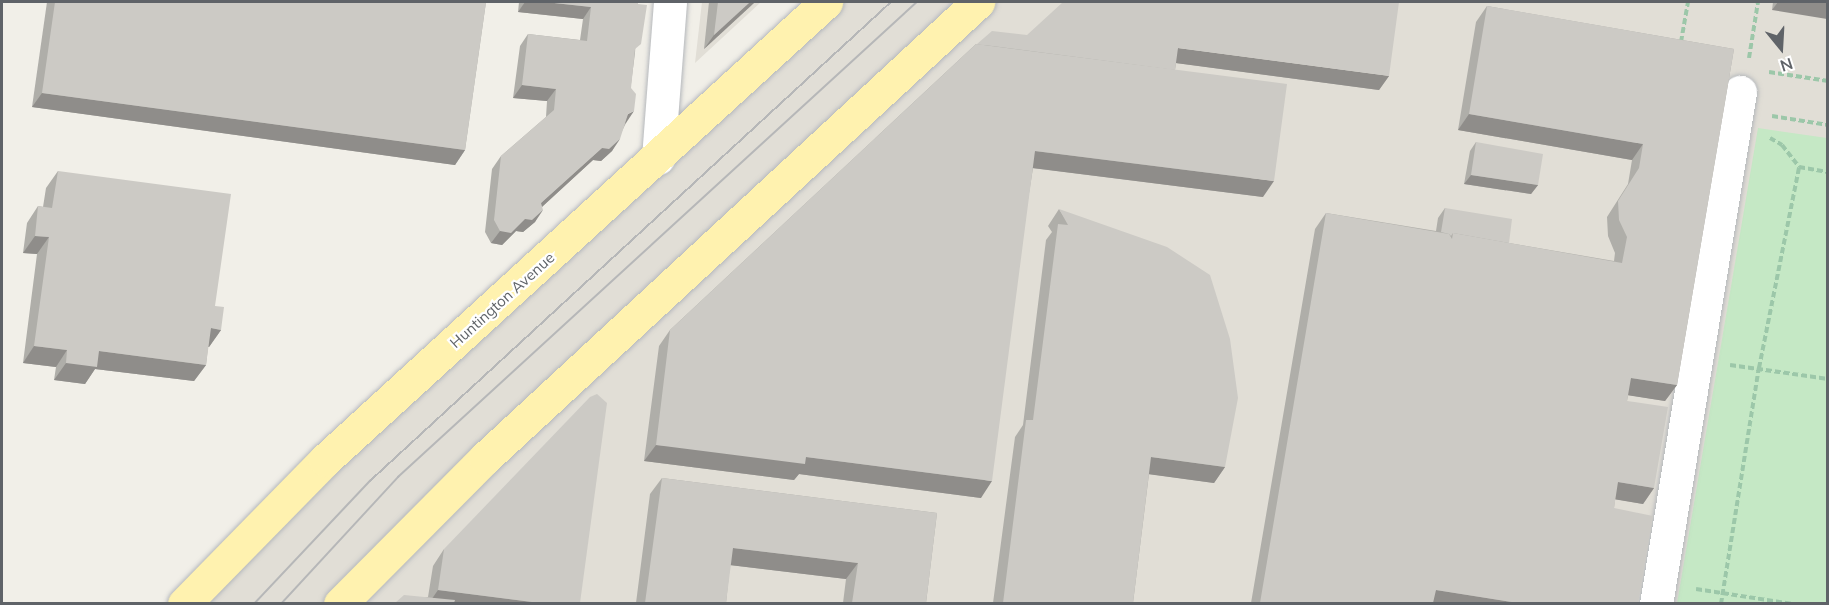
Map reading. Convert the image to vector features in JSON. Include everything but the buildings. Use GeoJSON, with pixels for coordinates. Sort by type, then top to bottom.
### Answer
{"type":"FeatureCollection","features":[{"type":"Feature","properties":{"kind":"main road","name":"Huntington Avenue"},"geometry":{"type":"LineString","coordinates":[[184,603],[325,460],[826,2]]}},
{"type":"Feature","properties":{"kind":"main road"},"geometry":{"type":"LineString","coordinates":[[340,603],[484,458],[978,2]]}},
{"type":"Feature","properties":{"kind":"street"},"geometry":{"type":"LineString","coordinates":[[658,158],[670,2]]}},
{"type":"Feature","properties":{"kind":"street"},"geometry":{"type":"LineString","coordinates":[[1658,593],[1696,360],[1746,85]]}},
{"type":"Feature","properties":{"kind":"path"},"geometry":{"type":"LineString","coordinates":[[1680,45],[1688,2]]}},
{"type":"Feature","properties":{"kind":"path"},"geometry":{"type":"LineString","coordinates":[[1746,85],[1758,2]]}},
{"type":"Feature","properties":{"kind":"path"},"geometry":{"type":"LineString","coordinates":[[1746,85],[1827,81]]}},
{"type":"Feature","properties":{"kind":"path"},"geometry":{"type":"LineString","coordinates":[[1746,85],[1827,125]]}},
{"type":"Feature","properties":{"kind":"path"},"geometry":{"type":"LineString","coordinates":[[1772,138],[1799,167],[1827,172]]}},
{"type":"Feature","properties":{"kind":"path"},"geometry":{"type":"LineString","coordinates":[[1721,603],[1759,368],[1799,167]]}},
{"type":"Feature","properties":{"kind":"path"},"geometry":{"type":"LineString","coordinates":[[1696,360],[1827,379]]}},
{"type":"Feature","properties":{"kind":"path"},"geometry":{"type":"LineString","coordinates":[[1658,593],[1723,593],[1793,603]]}},
{"type":"Feature","properties":{"kind":"shaded area"},"geometry":{"type":"Polygon","coordinates":[[[702,2],[761,2],[695,63],[702,2]]]}},
{"type":"Feature","properties":{"kind":"shaded area"},"geometry":{"type":"Polygon","coordinates":[[[826,2],[1827,2],[1827,603],[184,604],[826,2]]]}},
{"type":"Feature","properties":{"kind":"green space"},"geometry":{"type":"Polygon","coordinates":[[[1758,128],[1827,138],[1827,603],[1677,603],[1758,128]]]}},
{"type":"Feature","properties":{"kind":"tram line"},"geometry":{"type":"LineString","coordinates":[[254,604],[370,481],[891,2]]}},
{"type":"Feature","properties":{"kind":"tram line"},"geometry":{"type":"LineString","coordinates":[[281,604],[398,477],[917,2]]}}]}
